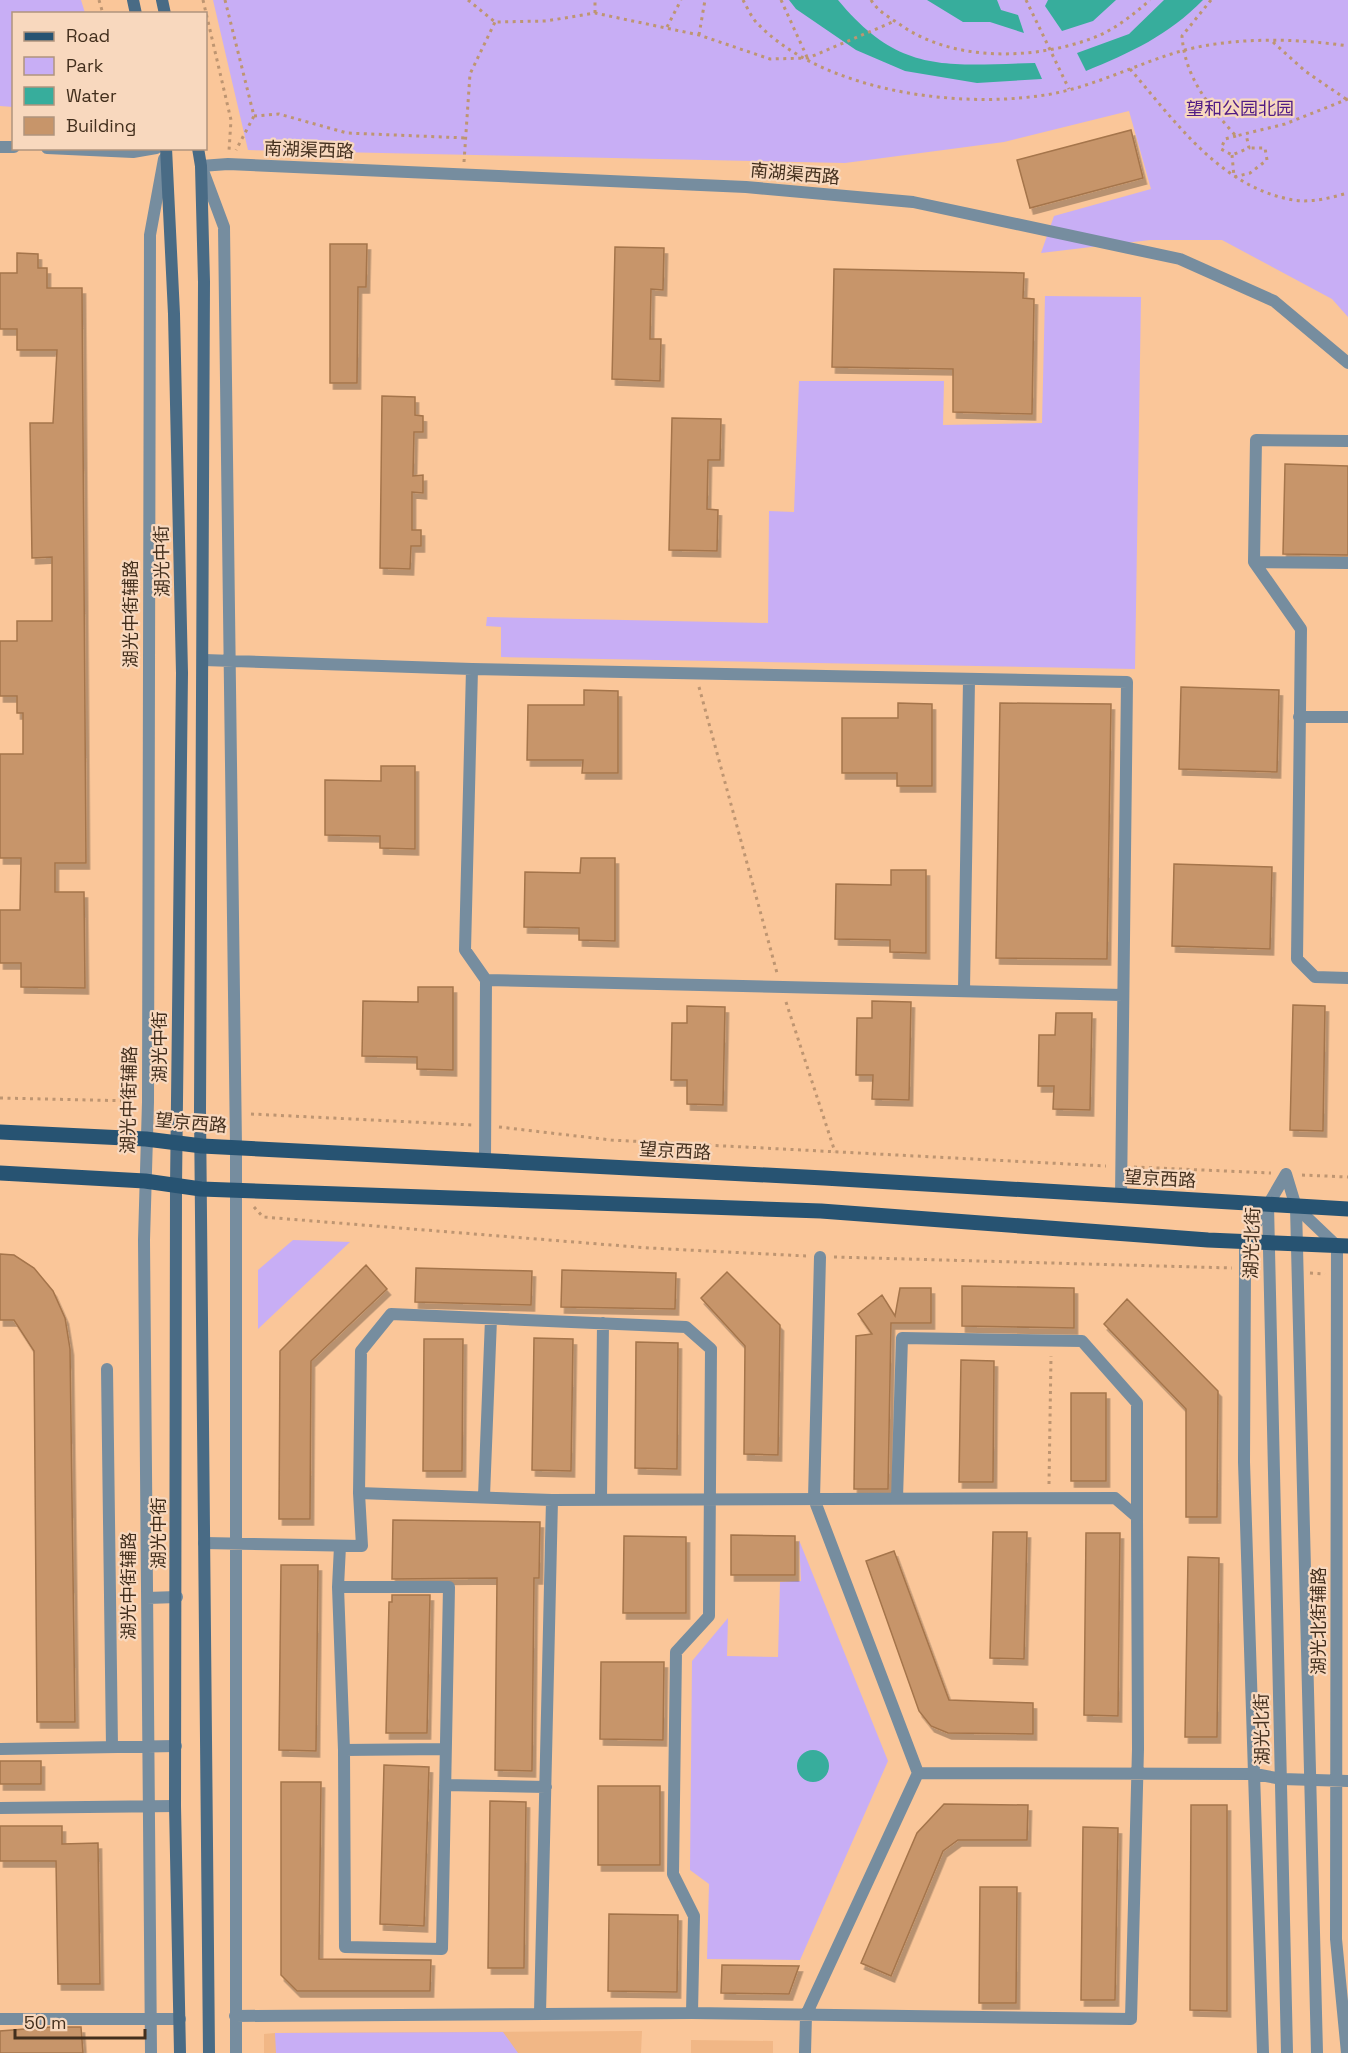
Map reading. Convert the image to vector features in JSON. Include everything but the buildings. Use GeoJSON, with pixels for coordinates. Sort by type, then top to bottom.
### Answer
{"type":"FeatureCollection","features":[{"type":"Feature","properties":{"kind":"main road","name":"湖光中街"},"geometry":{"type":"LineString","coordinates":[[166,150],[174,314],[181,565],[176,1143],[175,1806],[180,2053]]}},
{"type":"Feature","properties":{"kind":"main road"},"geometry":{"type":"LineString","coordinates":[[198,150],[201,166],[204,660],[201,1189],[209,2053]]}},
{"type":"Feature","properties":{"kind":"main road","name":"望京西路"},"geometry":{"type":"LineString","coordinates":[[0,1132],[147,1139],[202,1146],[824,1178],[1348,1209]]}},
{"type":"Feature","properties":{"kind":"main road"},"geometry":{"type":"LineString","coordinates":[[0,1173],[145,1181],[201,1189],[820,1211],[1343,1246]]}},
{"type":"Feature","properties":{"kind":"street"},"geometry":{"type":"LineString","coordinates":[[90,150],[133,152],[144,150]]}},
{"type":"Feature","properties":{"kind":"street","name":"湖光中街辅路"},"geometry":{"type":"LineString","coordinates":[[151,2053],[145,1181],[148,1102],[150,235],[166,150]]}},
{"type":"Feature","properties":{"kind":"street","name":"南湖渠西路"},"geometry":{"type":"LineString","coordinates":[[201,166],[228,165],[463,174],[746,187],[914,201],[1180,259],[1274,301],[1348,363]]}},
{"type":"Feature","properties":{"kind":"street"},"geometry":{"type":"LineString","coordinates":[[201,166],[224,227],[236,1113],[235,2016],[237,2053]]}},
{"type":"Feature","properties":{"kind":"street"},"geometry":{"type":"LineString","coordinates":[[1348,441],[1256,440],[1254,562],[1301,629],[1298,959],[1315,977],[1348,978]]}},
{"type":"Feature","properties":{"kind":"street"},"geometry":{"type":"LineString","coordinates":[[1254,562],[1348,563]]}},
{"type":"Feature","properties":{"kind":"street"},"geometry":{"type":"LineString","coordinates":[[204,660],[472,669],[1127,682],[1121,1197]]}},
{"type":"Feature","properties":{"kind":"street"},"geometry":{"type":"LineString","coordinates":[[472,669],[465,950],[486,980],[485,1161]]}},
{"type":"Feature","properties":{"kind":"street"},"geometry":{"type":"LineString","coordinates":[[964,990],[969,680]]}},
{"type":"Feature","properties":{"kind":"street"},"geometry":{"type":"LineString","coordinates":[[1299,717],[1348,717]]}},
{"type":"Feature","properties":{"kind":"street"},"geometry":{"type":"LineString","coordinates":[[486,980],[780,984],[1123,994]]}},
{"type":"Feature","properties":{"kind":"street"},"geometry":{"type":"LineString","coordinates":[[1286,1174],[1296,1207],[1294,1244],[1317,2053]]}},
{"type":"Feature","properties":{"kind":"street","name":"湖光北街"},"geometry":{"type":"LineString","coordinates":[[1286,1174],[1268,1205],[1268,1242],[1287,2053]]}},
{"type":"Feature","properties":{"kind":"street"},"geometry":{"type":"LineString","coordinates":[[1263,2053],[1244,1462],[1245,1241],[1268,1205]]}},
{"type":"Feature","properties":{"kind":"street"},"geometry":{"type":"LineString","coordinates":[[1296,1207],[1343,1246]]}},
{"type":"Feature","properties":{"kind":"street","name":"湖光北街辅路"},"geometry":{"type":"LineString","coordinates":[[1343,1246],[1337,1275],[1343,1781],[1336,1939],[1347,2053]]}},
{"type":"Feature","properties":{"kind":"street"},"geometry":{"type":"LineString","coordinates":[[805,2053],[806,2015],[918,1773],[814,1499],[820,1257]]}},
{"type":"Feature","properties":{"kind":"street"},"geometry":{"type":"LineString","coordinates":[[204,1543],[362,1546],[359,1493],[361,1351],[391,1314],[686,1327],[711,1349],[709,1616],[676,1652],[673,1874],[694,1916],[692,2013]]}},
{"type":"Feature","properties":{"kind":"street"},"geometry":{"type":"LineString","coordinates":[[484,1496],[491,1318]]}},
{"type":"Feature","properties":{"kind":"street"},"geometry":{"type":"LineString","coordinates":[[602,1498],[603,1323]]}},
{"type":"Feature","properties":{"kind":"street"},"geometry":{"type":"LineString","coordinates":[[235,2016],[692,2013],[1131,2019],[1138,1774],[1137,1403],[1082,1341],[902,1338],[897,1498]]}},
{"type":"Feature","properties":{"kind":"street"},"geometry":{"type":"LineString","coordinates":[[107,1369],[112,1746]]}},
{"type":"Feature","properties":{"kind":"street"},"geometry":{"type":"LineString","coordinates":[[359,1493],[552,1500],[710,1497],[1115,1498],[1137,1517]]}},
{"type":"Feature","properties":{"kind":"street"},"geometry":{"type":"LineString","coordinates":[[540,2013],[552,1500]]}},
{"type":"Feature","properties":{"kind":"street"},"geometry":{"type":"LineString","coordinates":[[338,1587],[449,1587],[442,1949],[345,1947],[344,1750],[338,1587],[340,1546]]}},
{"type":"Feature","properties":{"kind":"street"},"geometry":{"type":"LineString","coordinates":[[147,1598],[177,1597]]}},
{"type":"Feature","properties":{"kind":"street"},"geometry":{"type":"LineString","coordinates":[[0,1749],[176,1746]]}},
{"type":"Feature","properties":{"kind":"street"},"geometry":{"type":"LineString","coordinates":[[344,1750],[445,1749]]}},
{"type":"Feature","properties":{"kind":"street"},"geometry":{"type":"LineString","coordinates":[[918,1773],[1255,1774],[1282,1779],[1343,1781]]}},
{"type":"Feature","properties":{"kind":"street"},"geometry":{"type":"LineString","coordinates":[[445,1785],[546,1787]]}},
{"type":"Feature","properties":{"kind":"street"},"geometry":{"type":"LineString","coordinates":[[0,1808],[175,1806]]}},
{"type":"Feature","properties":{"kind":"street"},"geometry":{"type":"LineString","coordinates":[[0,2019],[180,2019]]}},
{"type":"Feature","properties":{"kind":"path"},"geometry":{"type":"LineString","coordinates":[[225,0],[254,116],[228,165]]}},
{"type":"Feature","properties":{"kind":"path"},"geometry":{"type":"LineString","coordinates":[[468,0],[495,22],[546,21],[594,13],[699,35],[770,58],[808,58],[895,21]]}},
{"type":"Feature","properties":{"kind":"path"},"geometry":{"type":"LineString","coordinates":[[594,13],[595,0]]}},
{"type":"Feature","properties":{"kind":"path"},"geometry":{"type":"LineString","coordinates":[[667,27],[681,0]]}},
{"type":"Feature","properties":{"kind":"path"},"geometry":{"type":"LineString","coordinates":[[699,35],[705,0]]}},
{"type":"Feature","properties":{"kind":"path"},"geometry":{"type":"LineString","coordinates":[[743,0],[756,22],[790,50],[827,70],[868,84],[918,96],[986,99],[1039,96],[1069,89],[1183,51],[1228,43],[1272,41],[1348,46]]}},
{"type":"Feature","properties":{"kind":"path"},"geometry":{"type":"LineString","coordinates":[[782,0],[808,58]]}},
{"type":"Feature","properties":{"kind":"path"},"geometry":{"type":"LineString","coordinates":[[871,0],[876,8],[914,34],[959,49],[998,55],[1050,49],[1094,38],[1130,18],[1150,0]]}},
{"type":"Feature","properties":{"kind":"path"},"geometry":{"type":"LineString","coordinates":[[1026,0],[1069,89]]}},
{"type":"Feature","properties":{"kind":"path"},"geometry":{"type":"LineString","coordinates":[[1211,0],[1182,36],[1183,51],[1191,76],[1207,104],[1236,136]]}},
{"type":"Feature","properties":{"kind":"path"},"geometry":{"type":"LineString","coordinates":[[207,17],[231,120],[228,165]]}},
{"type":"Feature","properties":{"kind":"path"},"geometry":{"type":"LineString","coordinates":[[463,174],[470,74],[495,22]]}},
{"type":"Feature","properties":{"kind":"path"},"geometry":{"type":"LineString","coordinates":[[1272,41],[1305,71],[1347,100]]}},
{"type":"Feature","properties":{"kind":"path"},"geometry":{"type":"LineString","coordinates":[[1130,69],[1193,142],[1234,177],[1289,199],[1319,201],[1348,193]]}},
{"type":"Feature","properties":{"kind":"path"},"geometry":{"type":"LineString","coordinates":[[1232,155],[1221,149],[1226,138],[1285,124],[1347,100]]}},
{"type":"Feature","properties":{"kind":"path"},"geometry":{"type":"LineString","coordinates":[[254,116],[279,114],[347,134],[466,138]]}},
{"type":"Feature","properties":{"kind":"path"},"geometry":{"type":"LineString","coordinates":[[1246,134],[1249,148]]}},
{"type":"Feature","properties":{"kind":"path"},"geometry":{"type":"LineString","coordinates":[[1232,155],[1249,148],[1265,148],[1267,160],[1250,173],[1234,177]]}},
{"type":"Feature","properties":{"kind":"path"},"geometry":{"type":"LineString","coordinates":[[1232,155],[1234,177]]}},
{"type":"Feature","properties":{"kind":"path"},"geometry":{"type":"LineString","coordinates":[[695,674],[780,984],[835,1152]]}},
{"type":"Feature","properties":{"kind":"path"},"geometry":{"type":"LineString","coordinates":[[0,1098],[148,1102]]}},
{"type":"Feature","properties":{"kind":"path"},"geometry":{"type":"LineString","coordinates":[[236,1113],[485,1125],[611,1140],[1348,1177]]}},
{"type":"Feature","properties":{"kind":"path"},"geometry":{"type":"LineString","coordinates":[[236,1189],[264,1217],[649,1248],[820,1257],[1245,1269]]}},
{"type":"Feature","properties":{"kind":"path"},"geometry":{"type":"LineString","coordinates":[[1295,1272],[1337,1275]]}},
{"type":"Feature","properties":{"kind":"path"},"geometry":{"type":"LineString","coordinates":[[1049,1498],[1052,1341]]}},
{"type":"Feature","properties":{"kind":"shaded area"},"geometry":{"type":"Polygon","coordinates":[[[642,2031],[641,2053],[264,2053],[264,2034],[275,2033],[642,2031]]]}},
{"type":"Feature","properties":{"kind":"shaded area"},"geometry":{"type":"Polygon","coordinates":[[[691,2040],[773,2041],[773,2053],[691,2053],[691,2040]]]}},
{"type":"Feature","properties":{"kind":"green space"},"geometry":{"type":"Polygon","coordinates":[[[0,0],[81,0],[85,12],[12,12],[12,107],[0,106],[0,0]]]}},
{"type":"Feature","properties":{"kind":"green space","name":"望和公园北园"},"geometry":{"type":"Polygon","coordinates":[[[213,0],[1348,0],[1348,317],[1332,299],[1222,240],[1150,240],[1041,253],[1054,216],[1151,189],[1129,111],[1004,142],[845,163],[248,150],[213,0]]]}},
{"type":"Feature","properties":{"kind":"green space"},"geometry":{"type":"Polygon","coordinates":[[[1045,296],[1141,297],[1135,669],[501,657],[501,627],[486,626],[487,617],[768,623],[769,511],[794,512],[799,381],[944,381],[943,425],[1042,423],[1045,296]]]}},
{"type":"Feature","properties":{"kind":"green space"},"geometry":{"type":"Polygon","coordinates":[[[293,1240],[350,1242],[258,1329],[258,1270],[293,1240]]]}},
{"type":"Feature","properties":{"kind":"green space"},"geometry":{"type":"Polygon","coordinates":[[[799,1540],[888,1761],[800,1960],[707,1959],[709,1884],[690,1870],[692,1661],[728,1618],[727,1656],[778,1657],[780,1582],[801,1581],[799,1540]]]}},
{"type":"Feature","properties":{"kind":"green space"},"geometry":{"type":"Polygon","coordinates":[[[503,2032],[518,2053],[276,2053],[275,2033],[503,2032]]]}},
{"type":"Feature","properties":{"kind":"water"},"geometry":{"type":"Polygon","coordinates":[[[789,0],[838,0],[861,24],[883,42],[904,53],[950,64],[1035,63],[1042,79],[977,83],[905,71],[856,50],[796,9],[789,0]]]}},
{"type":"Feature","properties":{"kind":"water"},"geometry":{"type":"Polygon","coordinates":[[[927,0],[997,0],[1001,10],[1018,15],[1024,33],[990,22],[963,22],[927,0]]]}},
{"type":"Feature","properties":{"kind":"water"},"geometry":{"type":"Polygon","coordinates":[[[1048,0],[1116,0],[1093,21],[1062,31],[1045,6],[1048,0]]]}},
{"type":"Feature","properties":{"kind":"water"},"geometry":{"type":"Polygon","coordinates":[[[1164,0],[1203,0],[1163,33],[1086,71],[1077,53],[1129,34],[1164,0]]]}},
{"type":"Feature","properties":{"kind":"water"},"geometry":{"type":"Polygon","coordinates":[[[813,1750],[824,1755],[829,1766],[824,1777],[813,1782],[802,1777],[797,1766],[802,1755],[813,1750]]]}}]}
